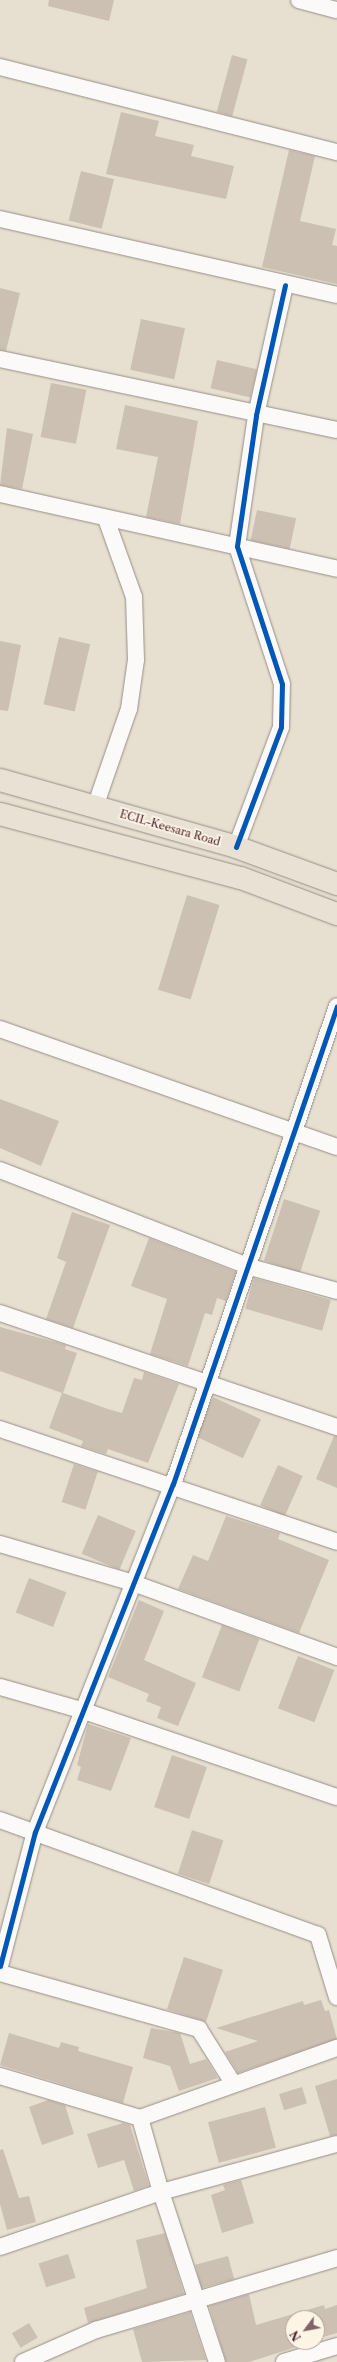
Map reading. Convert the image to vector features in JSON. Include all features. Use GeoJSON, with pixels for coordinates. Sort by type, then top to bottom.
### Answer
{"type":"FeatureCollection","features":[{"type":"Feature","properties":{"kind":"main road","name":"ECIL-Keesara Road"},"geometry":{"type":"LineString","coordinates":[[0,780],[236,847],[337,884]]}},
{"type":"Feature","properties":{"kind":"main road"},"geometry":{"type":"LineString","coordinates":[[0,814],[241,878],[337,914]]}},
{"type":"Feature","properties":{"kind":"street"},"geometry":{"type":"LineString","coordinates":[[298,0],[336,6]]}},
{"type":"Feature","properties":{"kind":"street"},"geometry":{"type":"LineString","coordinates":[[0,67],[337,152]]}},
{"type":"Feature","properties":{"kind":"street"},"geometry":{"type":"LineString","coordinates":[[0,219],[285,285],[337,295]]}},
{"type":"Feature","properties":{"kind":"street"},"geometry":{"type":"LineString","coordinates":[[236,847],[281,727],[282,684],[238,546],[256,415],[285,285]]}},
{"type":"Feature","properties":{"kind":"street"},"geometry":{"type":"LineString","coordinates":[[0,359],[256,415],[337,430]]}},
{"type":"Feature","properties":{"kind":"street"},"geometry":{"type":"LineString","coordinates":[[0,494],[106,519],[238,546],[337,569]]}},
{"type":"Feature","properties":{"kind":"street"},"geometry":{"type":"LineString","coordinates":[[95,807],[129,710],[136,660],[134,597],[106,519]]}},
{"type":"Feature","properties":{"kind":"street"},"geometry":{"type":"LineString","coordinates":[[0,1966],[35,1832],[84,1711],[133,1583],[174,1484],[250,1267],[337,1006]]}},
{"type":"Feature","properties":{"kind":"street"},"geometry":{"type":"LineString","coordinates":[[0,1028],[294,1134],[337,1147]]}},
{"type":"Feature","properties":{"kind":"street"},"geometry":{"type":"LineString","coordinates":[[0,1170],[250,1267],[337,1291]]}},
{"type":"Feature","properties":{"kind":"street"},"geometry":{"type":"LineString","coordinates":[[0,1313],[337,1427]]}},
{"type":"Feature","properties":{"kind":"street"},"geometry":{"type":"LineString","coordinates":[[0,1429],[174,1484],[337,1542]]}},
{"type":"Feature","properties":{"kind":"street"},"geometry":{"type":"LineString","coordinates":[[0,1544],[133,1583],[337,1657]]}},
{"type":"Feature","properties":{"kind":"street"},"geometry":{"type":"LineString","coordinates":[[0,1687],[84,1711],[337,1797]]}},
{"type":"Feature","properties":{"kind":"street"},"geometry":{"type":"LineString","coordinates":[[0,1820],[318,1935],[337,1997]]}},
{"type":"Feature","properties":{"kind":"street"},"geometry":{"type":"LineString","coordinates":[[0,1972],[199,2029],[232,2083]]}},
{"type":"Feature","properties":{"kind":"street"},"geometry":{"type":"LineString","coordinates":[[0,2076],[140,2118],[232,2083],[337,2048]]}},
{"type":"Feature","properties":{"kind":"street"},"geometry":{"type":"LineString","coordinates":[[140,2118],[161,2192],[218,2362]]}},
{"type":"Feature","properties":{"kind":"street"},"geometry":{"type":"LineString","coordinates":[[0,2247],[161,2192],[337,2144]]}},
{"type":"Feature","properties":{"kind":"street"},"geometry":{"type":"LineString","coordinates":[[23,2362],[96,2330],[337,2258]]}},
{"type":"Feature","properties":{"kind":"street"},"geometry":{"type":"LineString","coordinates":[[284,2362],[337,2346]]}},
{"type":"Feature","properties":{"kind":"building"},"geometry":{"type":"Polygon","coordinates":[[[49,0],[114,0],[109,21],[48,6],[49,0]]]}},
{"type":"Feature","properties":{"kind":"building"},"geometry":{"type":"Polygon","coordinates":[[[232,55],[247,59],[232,116],[217,112],[232,55]]]}},
{"type":"Feature","properties":{"kind":"building"},"geometry":{"type":"Polygon","coordinates":[[[121,112],[159,121],[155,136],[194,145],[191,156],[234,166],[226,199],[106,174],[121,112]]]}},
{"type":"Feature","properties":{"kind":"building"},"geometry":{"type":"Polygon","coordinates":[[[289,150],[315,156],[300,221],[336,229],[332,245],[337,246],[337,284],[262,267],[289,150]]]}},
{"type":"Feature","properties":{"kind":"building"},"geometry":{"type":"Polygon","coordinates":[[[81,171],[114,179],[102,229],[69,220],[81,171]]]}},
{"type":"Feature","properties":{"kind":"building"},"geometry":{"type":"Polygon","coordinates":[[[0,288],[20,293],[6,351],[0,350],[0,288]]]}},
{"type":"Feature","properties":{"kind":"building"},"geometry":{"type":"Polygon","coordinates":[[[141,319],[185,328],[174,379],[130,370],[141,319]]]}},
{"type":"Feature","properties":{"kind":"building"},"geometry":{"type":"Polygon","coordinates":[[[217,360],[257,369],[250,397],[210,388],[217,360]]]}},
{"type":"Feature","properties":{"kind":"building"},"geometry":{"type":"Polygon","coordinates":[[[51,383],[86,390],[76,444],[41,437],[51,383]]]}},
{"type":"Feature","properties":{"kind":"building"},"geometry":{"type":"Polygon","coordinates":[[[125,405],[198,421],[180,524],[146,517],[158,457],[116,449],[125,405]]]}},
{"type":"Feature","properties":{"kind":"building"},"geometry":{"type":"Polygon","coordinates":[[[7,428],[33,434],[22,489],[0,485],[7,428]]]}},
{"type":"Feature","properties":{"kind":"building"},"geometry":{"type":"Polygon","coordinates":[[[257,510],[296,518],[290,549],[251,540],[257,510]]]}},
{"type":"Feature","properties":{"kind":"building"},"geometry":{"type":"Polygon","coordinates":[[[59,637],[90,644],[75,711],[43,704],[59,637]]]}},
{"type":"Feature","properties":{"kind":"building"},"geometry":{"type":"Polygon","coordinates":[[[0,641],[21,645],[8,711],[0,710],[0,641]]]}},
{"type":"Feature","properties":{"kind":"building"},"geometry":{"type":"Polygon","coordinates":[[[187,895],[220,905],[191,1000],[158,990],[187,895]]]}},
{"type":"Feature","properties":{"kind":"building"},"geometry":{"type":"Polygon","coordinates":[[[0,1099],[59,1121],[41,1166],[0,1148],[0,1099]]]}},
{"type":"Feature","properties":{"kind":"building"},"geometry":{"type":"Polygon","coordinates":[[[284,1199],[320,1211],[300,1273],[264,1261],[284,1199]]]}},
{"type":"Feature","properties":{"kind":"building"},"geometry":{"type":"Polygon","coordinates":[[[72,1212],[110,1225],[73,1328],[46,1319],[66,1262],[57,1258],[72,1212]]]}},
{"type":"Feature","properties":{"kind":"building"},"geometry":{"type":"Polygon","coordinates":[[[149,1238],[236,1272],[226,1301],[217,1298],[212,1315],[205,1313],[188,1366],[150,1354],[167,1299],[131,1286],[149,1238]]]}},
{"type":"Feature","properties":{"kind":"building"},"geometry":{"type":"Polygon","coordinates":[[[254,1278],[331,1300],[322,1331],[245,1309],[254,1278]]]}},
{"type":"Feature","properties":{"kind":"building"},"geometry":{"type":"Polygon","coordinates":[[[0,1327],[66,1345],[65,1349],[77,1353],[63,1393],[108,1409],[122,1413],[134,1378],[142,1380],[144,1372],[179,1384],[148,1463],[108,1449],[106,1454],[81,1446],[83,1441],[49,1428],[62,1393],[0,1371],[0,1327]]]}},
{"type":"Feature","properties":{"kind":"building"},"geometry":{"type":"Polygon","coordinates":[[[213,1397],[261,1419],[243,1458],[195,1436],[213,1397]]]}},
{"type":"Feature","properties":{"kind":"building"},"geometry":{"type":"Polygon","coordinates":[[[334,1436],[337,1436],[337,1488],[316,1479],[334,1436]]]}},
{"type":"Feature","properties":{"kind":"building"},"geometry":{"type":"Polygon","coordinates":[[[74,1464],[98,1472],[85,1510],[62,1502],[74,1464]]]}},
{"type":"Feature","properties":{"kind":"building"},"geometry":{"type":"Polygon","coordinates":[[[278,1465],[303,1476],[285,1516],[260,1505],[278,1465]]]}},
{"type":"Feature","properties":{"kind":"building"},"geometry":{"type":"Polygon","coordinates":[[[98,1515],[136,1531],[119,1570],[82,1554],[98,1515]]]}},
{"type":"Feature","properties":{"kind":"building"},"geometry":{"type":"Polygon","coordinates":[[[226,1516],[280,1533],[278,1539],[329,1560],[299,1633],[178,1589],[193,1555],[208,1561],[226,1516]]]}},
{"type":"Feature","properties":{"kind":"building"},"geometry":{"type":"Polygon","coordinates":[[[29,1578],[66,1592],[53,1627],[16,1613],[29,1578]]]}},
{"type":"Feature","properties":{"kind":"building"},"geometry":{"type":"Polygon","coordinates":[[[139,1600],[164,1611],[144,1660],[196,1683],[178,1726],[157,1718],[161,1707],[146,1701],[149,1694],[108,1677],[139,1600]]]}},
{"type":"Feature","properties":{"kind":"building"},"geometry":{"type":"Polygon","coordinates":[[[222,1625],[259,1639],[239,1692],[202,1677],[222,1625]]]}},
{"type":"Feature","properties":{"kind":"building"},"geometry":{"type":"Polygon","coordinates":[[[298,1656],[334,1670],[314,1722],[278,1708],[298,1656]]]}},
{"type":"Feature","properties":{"kind":"building"},"geometry":{"type":"Polygon","coordinates":[[[88,1724],[131,1738],[111,1791],[77,1780],[81,1767],[77,1765],[88,1724]]]}},
{"type":"Feature","properties":{"kind":"building"},"geometry":{"type":"Polygon","coordinates":[[[172,1755],[207,1767],[189,1819],[154,1807],[172,1755]]]}},
{"type":"Feature","properties":{"kind":"building"},"geometry":{"type":"Polygon","coordinates":[[[192,1830],[223,1840],[209,1884],[178,1874],[192,1830]]]}},
{"type":"Feature","properties":{"kind":"building"},"geometry":{"type":"Polygon","coordinates":[[[184,1957],[223,1970],[206,2022],[167,2009],[184,1957]]]}},
{"type":"Feature","properties":{"kind":"building"},"geometry":{"type":"Polygon","coordinates":[[[321,2000],[325,2011],[329,2010],[337,2039],[238,2073],[225,2052],[258,2041],[216,2028],[303,2001],[304,2005],[321,2000]]]}},
{"type":"Feature","properties":{"kind":"building"},"geometry":{"type":"Polygon","coordinates":[[[151,2028],[180,2033],[190,2064],[206,2059],[218,2078],[179,2091],[170,2066],[143,2058],[151,2028]]]}},
{"type":"Feature","properties":{"kind":"building"},"geometry":{"type":"Polygon","coordinates":[[[9,2033],[59,2048],[61,2042],[79,2047],[78,2051],[133,2067],[123,2103],[0,2065],[9,2033]]]}},
{"type":"Feature","properties":{"kind":"building"},"geometry":{"type":"Polygon","coordinates":[[[337,2079],[337,2135],[330,2136],[315,2086],[337,2079]]]}},
{"type":"Feature","properties":{"kind":"building"},"geometry":{"type":"Polygon","coordinates":[[[302,2087],[307,2103],[284,2110],[279,2094],[302,2087]]]}},
{"type":"Feature","properties":{"kind":"building"},"geometry":{"type":"Polygon","coordinates":[[[48,2100],[65,2105],[74,2134],[42,2145],[29,2107],[48,2100]]]}},
{"type":"Feature","properties":{"kind":"building"},"geometry":{"type":"Polygon","coordinates":[[[265,2107],[276,2148],[219,2163],[208,2122],[265,2107]]]}},
{"type":"Feature","properties":{"kind":"building"},"geometry":{"type":"Polygon","coordinates":[[[123,2123],[130,2125],[149,2186],[134,2191],[124,2160],[98,2168],[87,2134],[123,2123]]]}},
{"type":"Feature","properties":{"kind":"building"},"geometry":{"type":"Polygon","coordinates":[[[3,2149],[19,2198],[29,2196],[36,2222],[7,2230],[0,2204],[0,2150],[3,2149]]]}},
{"type":"Feature","properties":{"kind":"building"},"geometry":{"type":"Polygon","coordinates":[[[241,2180],[254,2223],[222,2233],[211,2195],[225,2190],[223,2185],[241,2180]]]}},
{"type":"Feature","properties":{"kind":"building"},"geometry":{"type":"Polygon","coordinates":[[[165,2233],[184,2294],[88,2323],[84,2308],[147,2288],[136,2240],[165,2233]]]}},
{"type":"Feature","properties":{"kind":"building"},"geometry":{"type":"Polygon","coordinates":[[[68,2254],[76,2278],[46,2287],[39,2264],[68,2254]]]}},
{"type":"Feature","properties":{"kind":"building"},"geometry":{"type":"Polygon","coordinates":[[[228,2256],[234,2279],[201,2288],[195,2265],[228,2256]]]}},
{"type":"Feature","properties":{"kind":"building"},"geometry":{"type":"Polygon","coordinates":[[[249,2294],[256,2325],[285,2316],[285,2350],[286,2350],[249,2362],[226,2362],[209,2306],[249,2294]]]}},
{"type":"Feature","properties":{"kind":"building"},"geometry":{"type":"Polygon","coordinates":[[[324,2305],[325,2309],[337,2305],[337,2333],[325,2337],[325,2310],[307,2310],[324,2305]]]}},
{"type":"Feature","properties":{"kind":"building"},"geometry":{"type":"Polygon","coordinates":[[[190,2312],[206,2360],[142,2362],[133,2329],[190,2312]]]}},
{"type":"Feature","properties":{"kind":"building"},"geometry":{"type":"Polygon","coordinates":[[[29,2323],[38,2338],[21,2348],[12,2333],[29,2323]]]}},
{"type":"Feature","properties":{"kind":"cycle path"},"geometry":{"type":"LineString","coordinates":[[236,847],[281,727],[282,684],[237,546],[256,415],[285,285]]}},
{"type":"Feature","properties":{"kind":"cycle path"},"geometry":{"type":"LineString","coordinates":[[0,1966],[35,1832],[173,1484],[337,1006]]}}]}
